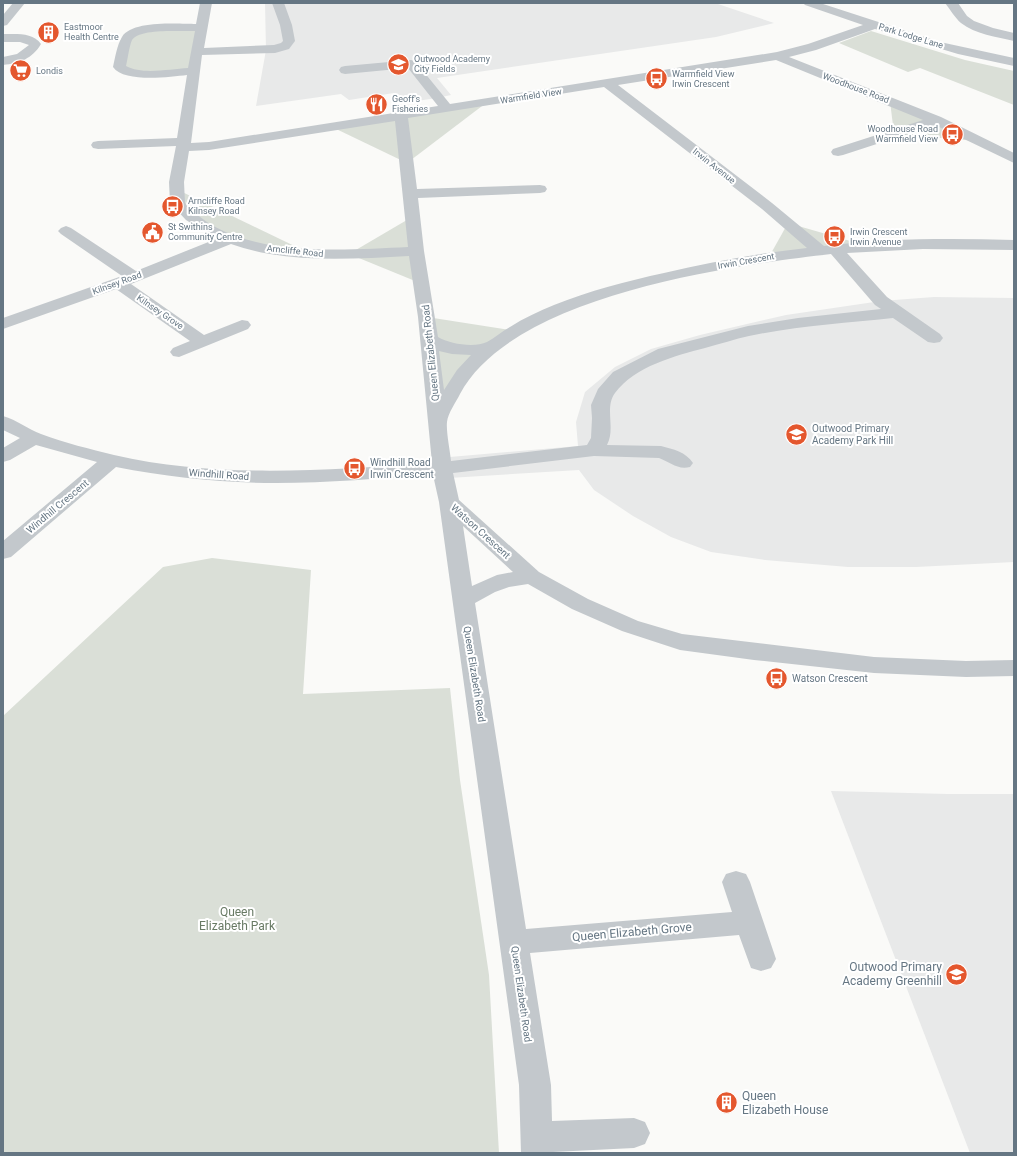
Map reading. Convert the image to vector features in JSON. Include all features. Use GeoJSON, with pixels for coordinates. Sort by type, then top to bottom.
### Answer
{"type":"FeatureCollection","features":[{"type":"Feature","properties":{"kind":"street"},"geometry":{"type":"LineString","coordinates":[[3,22],[19,3]]}},
{"type":"Feature","properties":{"kind":"street","name":"Arncliffe Road"},"geometry":{"type":"LineString","coordinates":[[206,3],[177,176],[178,202],[192,218],[229,239],[280,251],[349,254],[416,251]]}},
{"type":"Feature","properties":{"kind":"street"},"geometry":{"type":"LineString","coordinates":[[198,52],[275,49],[285,46],[288,41],[286,25],[278,3]]}},
{"type":"Feature","properties":{"kind":"street","name":"Park Lodge Lane"},"geometry":{"type":"LineString","coordinates":[[809,3],[957,50],[1014,62]]}},
{"type":"Feature","properties":{"kind":"street"},"geometry":{"type":"LineString","coordinates":[[951,3],[958,8],[965,20],[979,27],[1014,37]]}},
{"type":"Feature","properties":{"kind":"street"},"geometry":{"type":"LineString","coordinates":[[831,10],[846,6]]}},
{"type":"Feature","properties":{"kind":"street","name":"Warmfield View"},"geometry":{"type":"LineString","coordinates":[[183,145],[209,146],[776,56],[812,47],[875,25]]}},
{"type":"Feature","properties":{"kind":"street"},"geometry":{"type":"LineString","coordinates":[[194,71],[139,73],[128,72],[119,67],[127,38],[130,34],[152,29],[201,27]]}},
{"type":"Feature","properties":{"kind":"street"},"geometry":{"type":"LineString","coordinates":[[3,38],[32,40],[35,44],[28,54],[19,58],[3,61]]}},
{"type":"Feature","properties":{"kind":"street","name":"Woodhouse Road"},"geometry":{"type":"LineString","coordinates":[[776,56],[936,120],[1014,159]]}},
{"type":"Feature","properties":{"kind":"street"},"geometry":{"type":"LineString","coordinates":[[345,70],[411,64],[446,109]]}},
{"type":"Feature","properties":{"kind":"street","name":"Irwin Avenue"},"geometry":{"type":"LineString","coordinates":[[607,83],[767,206],[827,250],[881,301],[934,338]]}},
{"type":"Feature","properties":{"kind":"street","name":"Queen Elizabeth Road"},"geometry":{"type":"LineString","coordinates":[[401,116],[416,251],[427,317],[442,468],[449,502],[464,600],[535,1085],[537,1145]]}},
{"type":"Feature","properties":{"kind":"street"},"geometry":{"type":"LineString","coordinates":[[838,152],[936,120]]}},
{"type":"Feature","properties":{"kind":"street"},"geometry":{"type":"LineString","coordinates":[[98,145],[183,145]]}},
{"type":"Feature","properties":{"kind":"street"},"geometry":{"type":"LineString","coordinates":[[410,194],[540,189]]}},
{"type":"Feature","properties":{"kind":"street"},"geometry":{"type":"LineString","coordinates":[[66,231],[136,277]]}},
{"type":"Feature","properties":{"kind":"street","name":"Kilnsey Road"},"geometry":{"type":"LineString","coordinates":[[3,324],[136,277],[229,239]]}},
{"type":"Feature","properties":{"kind":"street","name":"Irwin Crescent"},"geometry":{"type":"LineString","coordinates":[[437,422],[456,384],[475,361],[517,330],[564,306],[596,295],[689,271],[769,257],[827,250],[923,243],[1014,245]]}},
{"type":"Feature","properties":{"kind":"street","name":"Kilnsey Grove"},"geometry":{"type":"LineString","coordinates":[[118,283],[202,341]]}},
{"type":"Feature","properties":{"kind":"street"},"geometry":{"type":"LineString","coordinates":[[594,450],[601,438],[602,418],[600,405],[605,393],[619,376],[664,353],[748,331],[798,323],[897,312]]}},
{"type":"Feature","properties":{"kind":"street"},"geometry":{"type":"LineString","coordinates":[[178,352],[242,325]]}},
{"type":"Feature","properties":{"kind":"street","name":"Irwin Crescent"},"geometry":{"type":"LineString","coordinates":[[429,339],[438,345],[452,349],[479,349],[494,346]]}},
{"type":"Feature","properties":{"kind":"street","name":"Windhill Road"},"geometry":{"type":"LineString","coordinates":[[3,422],[34,438],[112,460],[165,470],[274,477],[330,476],[442,468],[594,450],[661,452],[675,457],[683,463]]}},
{"type":"Feature","properties":{"kind":"street"},"geometry":{"type":"LineString","coordinates":[[3,456],[34,438]]}},
{"type":"Feature","properties":{"kind":"street","name":"Windhill Crescent"},"geometry":{"type":"LineString","coordinates":[[3,552],[112,460]]}},
{"type":"Feature","properties":{"kind":"street","name":"Watson Crescent"},"geometry":{"type":"LineString","coordinates":[[449,502],[530,577],[580,604],[630,626],[680,642],[754,652],[874,665],[966,669],[1014,668]]}},
{"type":"Feature","properties":{"kind":"street"},"geometry":{"type":"LineString","coordinates":[[464,600],[487,587],[505,580],[530,577]]}},
{"type":"Feature","properties":{"kind":"street"},"geometry":{"type":"LineString","coordinates":[[736,882],[761,959]]}},
{"type":"Feature","properties":{"kind":"street","name":"Queen Elizabeth Grove"},"geometry":{"type":"LineString","coordinates":[[514,942],[749,922]]}},
{"type":"Feature","properties":{"kind":"street"},"geometry":{"type":"LineString","coordinates":[[537,1145],[634,1133]]}},
{"type":"Feature","properties":{"kind":"shaded area","name":"Outwood Academy City Fields"},"geometry":{"type":"Polygon","coordinates":[[[265,3],[715,3],[774,23],[716,37],[437,78],[451,95],[437,98],[403,103],[394,93],[349,100],[341,94],[256,106],[266,50],[265,3]]]}},
{"type":"Feature","properties":{"kind":"shaded area","name":"Outwood Primary Academy Park Hill"},"geometry":{"type":"Polygon","coordinates":[[[934,297],[1014,298],[1014,562],[916,567],[848,567],[765,560],[711,552],[671,537],[633,516],[594,490],[579,470],[449,478],[450,457],[578,446],[576,422],[585,392],[615,367],[651,349],[700,335],[786,315],[881,301],[934,297]]]}},
{"type":"Feature","properties":{"kind":"shaded area","name":"Outwood Primary Academy Greenhill"},"geometry":{"type":"Polygon","coordinates":[[[831,791],[1014,794],[1014,1153],[970,1153],[831,791]]]}},
{"type":"Feature","properties":{"kind":"green space"},"geometry":{"type":"Polygon","coordinates":[[[201,27],[194,71],[139,73],[121,69],[127,38],[139,31],[201,27]]]}},
{"type":"Feature","properties":{"kind":"green space"},"geometry":{"type":"Polygon","coordinates":[[[871,31],[965,60],[1014,71],[1014,105],[920,68],[908,72],[839,43],[871,31]]]}},
{"type":"Feature","properties":{"kind":"green space"},"geometry":{"type":"Polygon","coordinates":[[[890,101],[977,141],[894,134],[890,101]]]}},
{"type":"Feature","properties":{"kind":"green space"},"geometry":{"type":"Polygon","coordinates":[[[486,103],[407,163],[332,127],[486,103]]]}},
{"type":"Feature","properties":{"kind":"green space"},"geometry":{"type":"Polygon","coordinates":[[[176,189],[309,253],[256,246],[192,218],[176,189]]]}},
{"type":"Feature","properties":{"kind":"green space"},"geometry":{"type":"Polygon","coordinates":[[[412,217],[420,283],[349,254],[412,217]]]}},
{"type":"Feature","properties":{"kind":"green space"},"geometry":{"type":"Polygon","coordinates":[[[788,223],[871,247],[769,257],[788,223]]]}},
{"type":"Feature","properties":{"kind":"green space"},"geometry":{"type":"Polygon","coordinates":[[[427,317],[517,331],[493,346],[437,422],[427,317]]]}},
{"type":"Feature","properties":{"kind":"green space","name":"Queen Elizabeth Park"},"geometry":{"type":"Polygon","coordinates":[[[212,558],[311,570],[303,694],[450,688],[460,780],[489,975],[499,1153],[3,1153],[3,716],[163,567],[212,558]]]}},
{"type":"Feature","properties":{"kind":"place","name":"Eastmoor Health Centre"},"geometry":{"type":"Point","coordinates":[49,32]}},
{"type":"Feature","properties":{"kind":"place","name":"Outwood Academy City Fields"},"geometry":{"type":"Point","coordinates":[398,64]}},
{"type":"Feature","properties":{"kind":"place","name":"Londis"},"geometry":{"type":"Point","coordinates":[20,71]}},
{"type":"Feature","properties":{"kind":"place","name":"Warmfield View Irwin Crescent"},"geometry":{"type":"Point","coordinates":[656,79]}},
{"type":"Feature","properties":{"kind":"place","name":"Geoff's Fisheries"},"geometry":{"type":"Point","coordinates":[377,104]}},
{"type":"Feature","properties":{"kind":"place","name":"Woodhouse Road Warmfield View"},"geometry":{"type":"Point","coordinates":[953,134]}},
{"type":"Feature","properties":{"kind":"place","name":"Arncliffe Road Kilnsey Road"},"geometry":{"type":"Point","coordinates":[172,206]}},
{"type":"Feature","properties":{"kind":"place","name":"St Swithins Community Centre"},"geometry":{"type":"Point","coordinates":[152,232]}},
{"type":"Feature","properties":{"kind":"place","name":"Irwin Crescent Irwin Avenue"},"geometry":{"type":"Point","coordinates":[835,237]}},
{"type":"Feature","properties":{"kind":"place","name":"Outwood Primary Academy Park Hill"},"geometry":{"type":"Point","coordinates":[796,434]}},
{"type":"Feature","properties":{"kind":"place","name":"Windhill Road Irwin Crescent"},"geometry":{"type":"Point","coordinates":[355,468]}},
{"type":"Feature","properties":{"kind":"place","name":"Watson Crescent"},"geometry":{"type":"Point","coordinates":[777,678]}},
{"type":"Feature","properties":{"kind":"place","name":"Outwood Primary Academy Greenhill"},"geometry":{"type":"Point","coordinates":[957,974]}},
{"type":"Feature","properties":{"kind":"place","name":"Queen Elizabeth House"},"geometry":{"type":"Point","coordinates":[726,1103]}}]}
